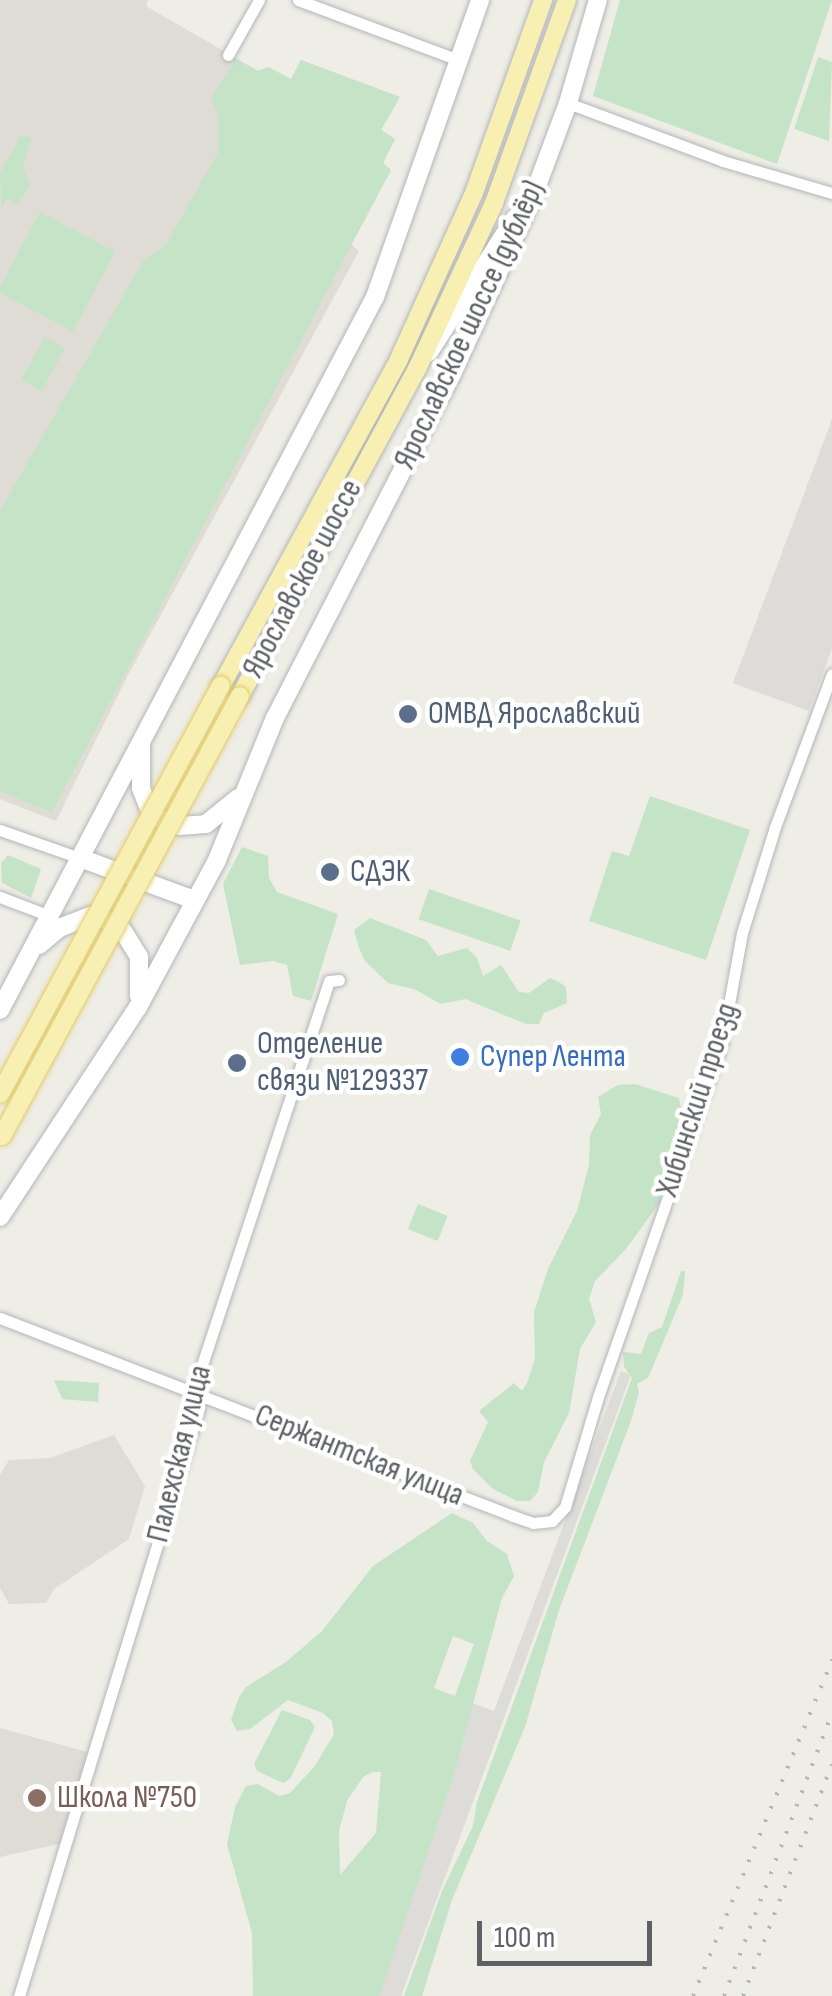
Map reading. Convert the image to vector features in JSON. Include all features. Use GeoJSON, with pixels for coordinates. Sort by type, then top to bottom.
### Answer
{"type":"FeatureCollection","features":[{"type":"Feature","properties":{"kind":"main road","name":"Ярославское шоссе"},"geometry":{"type":"LineString","coordinates":[[0,1094],[399,358],[474,192],[543,0]]}},
{"type":"Feature","properties":{"kind":"main road","name":"Ярославское шоссе"},"geometry":{"type":"LineString","coordinates":[[1,1137],[417,368],[494,203],[566,0]]}},
{"type":"Feature","properties":{"kind":"street"},"geometry":{"type":"LineString","coordinates":[[228,54],[259,0]]}},
{"type":"Feature","properties":{"kind":"street"},"geometry":{"type":"LineString","coordinates":[[298,0],[462,62]]}},
{"type":"Feature","properties":{"kind":"street"},"geometry":{"type":"LineString","coordinates":[[0,1010],[374,297],[462,62],[480,0]]}},
{"type":"Feature","properties":{"kind":"street","name":"Ярославское шоссе (дублёр)"},"geometry":{"type":"LineString","coordinates":[[0,1218],[138,1006],[217,860],[243,792],[309,648],[451,376],[534,194],[568,103],[598,0]]}},
{"type":"Feature","properties":{"kind":"street"},"geometry":{"type":"LineString","coordinates":[[568,103],[723,161],[832,193]]}},
{"type":"Feature","properties":{"kind":"street"},"geometry":{"type":"LineString","coordinates":[[417,368],[451,323],[490,251],[534,194]]}},
{"type":"Feature","properties":{"kind":"street","name":"Хибинский проезд"},"geometry":{"type":"LineString","coordinates":[[552,1521],[566,1507],[598,1398],[722,1042],[742,933],[774,827],[832,674]]}},
{"type":"Feature","properties":{"kind":"street"},"geometry":{"type":"LineString","coordinates":[[144,736],[141,788],[150,811],[160,818],[179,826],[206,824],[222,816],[243,792]]}},
{"type":"Feature","properties":{"kind":"street"},"geometry":{"type":"LineString","coordinates":[[0,830],[194,900]]}},
{"type":"Feature","properties":{"kind":"street"},"geometry":{"type":"LineString","coordinates":[[0,844],[27,839]]}},
{"type":"Feature","properties":{"kind":"street"},"geometry":{"type":"LineString","coordinates":[[0,898],[50,916]]}},
{"type":"Feature","properties":{"kind":"street"},"geometry":{"type":"LineString","coordinates":[[27,956],[59,928],[90,916],[106,917],[118,923],[139,957],[138,1006]]}},
{"type":"Feature","properties":{"kind":"street","name":"Палехская улица"},"geometry":{"type":"LineString","coordinates":[[19,1996],[199,1408],[197,1380],[328,981],[339,980]]}},
{"type":"Feature","properties":{"kind":"street","name":"Сержантская улица"},"geometry":{"type":"LineString","coordinates":[[0,1318],[532,1523],[552,1521]]}},
{"type":"Feature","properties":{"kind":"shaded area"},"geometry":{"type":"Polygon","coordinates":[[[0,0],[148,0],[146,6],[258,71],[268,67],[291,79],[301,60],[400,97],[381,130],[395,139],[383,163],[391,170],[351,244],[359,251],[127,677],[56,821],[0,799],[0,0]]]}},
{"type":"Feature","properties":{"kind":"shaded area"},"geometry":{"type":"Polygon","coordinates":[[[832,419],[832,648],[809,711],[733,683],[832,419]]]}},
{"type":"Feature","properties":{"kind":"shaded area"},"geometry":{"type":"Polygon","coordinates":[[[621,1371],[631,1375],[401,1996],[344,1996],[472,1703],[494,1711],[621,1371]]]}},
{"type":"Feature","properties":{"kind":"shaded area"},"geometry":{"type":"Polygon","coordinates":[[[114,1435],[145,1486],[129,1539],[54,1589],[46,1603],[9,1604],[0,1588],[0,1475],[9,1460],[50,1458],[114,1435]]]}},
{"type":"Feature","properties":{"kind":"shaded area","name":"Школа №750"},"geometry":{"type":"Polygon","coordinates":[[[0,1728],[87,1752],[59,1844],[0,1857],[0,1728]]]}},
{"type":"Feature","properties":{"kind":"green space"},"geometry":{"type":"Polygon","coordinates":[[[620,0],[832,0],[777,164],[593,96],[620,0]]]}},
{"type":"Feature","properties":{"kind":"green space"},"geometry":{"type":"Polygon","coordinates":[[[818,57],[832,62],[829,141],[794,129],[818,57]]]}},
{"type":"Feature","properties":{"kind":"green space"},"geometry":{"type":"Polygon","coordinates":[[[236,59],[258,71],[268,67],[291,79],[301,60],[400,97],[381,130],[395,139],[383,163],[391,170],[52,812],[0,791],[0,511],[143,261],[165,246],[218,153],[218,116],[211,98],[236,59]]]}},
{"type":"Feature","properties":{"kind":"green space"},"geometry":{"type":"Polygon","coordinates":[[[20,137],[32,137],[23,167],[30,185],[14,205],[8,197],[2,208],[0,173],[20,137]]]}},
{"type":"Feature","properties":{"kind":"green space"},"geometry":{"type":"Polygon","coordinates":[[[40,212],[115,252],[73,331],[0,293],[40,212]]]}},
{"type":"Feature","properties":{"kind":"green space"},"geometry":{"type":"Polygon","coordinates":[[[45,337],[65,348],[41,391],[21,380],[45,337]]]}},
{"type":"Feature","properties":{"kind":"green space"},"geometry":{"type":"Polygon","coordinates":[[[650,796],[750,830],[706,960],[589,921],[612,851],[629,856],[650,796]]]}},
{"type":"Feature","properties":{"kind":"green space"},"geometry":{"type":"Polygon","coordinates":[[[242,847],[268,856],[269,878],[277,892],[338,914],[311,1001],[293,996],[287,965],[273,961],[240,965],[223,884],[242,847]]]}},
{"type":"Feature","properties":{"kind":"green space"},"geometry":{"type":"Polygon","coordinates":[[[8,855],[41,869],[31,898],[2,883],[1,863],[8,855]]]}},
{"type":"Feature","properties":{"kind":"green space"},"geometry":{"type":"Polygon","coordinates":[[[429,889],[521,921],[510,951],[419,919],[429,889]]]}},
{"type":"Feature","properties":{"kind":"green space"},"geometry":{"type":"Polygon","coordinates":[[[370,918],[426,940],[438,956],[467,948],[477,958],[483,976],[501,965],[519,992],[529,993],[550,978],[566,987],[567,1003],[544,1013],[539,1024],[526,1024],[465,999],[441,1004],[414,989],[388,983],[365,961],[354,930],[370,918]]]}},
{"type":"Feature","properties":{"kind":"green space"},"geometry":{"type":"Polygon","coordinates":[[[635,1084],[679,1098],[685,1126],[668,1160],[660,1202],[626,1249],[595,1281],[589,1299],[596,1322],[580,1349],[569,1413],[544,1462],[538,1492],[530,1501],[517,1501],[493,1489],[473,1469],[470,1461],[488,1422],[479,1411],[514,1383],[522,1391],[527,1383],[535,1359],[534,1312],[548,1269],[577,1211],[589,1165],[590,1135],[601,1114],[598,1097],[618,1085],[635,1084]]]}},
{"type":"Feature","properties":{"kind":"green space"},"geometry":{"type":"Polygon","coordinates":[[[418,1204],[448,1216],[438,1241],[408,1229],[418,1204]]]}},
{"type":"Feature","properties":{"kind":"green space"},"geometry":{"type":"Polygon","coordinates":[[[681,1271],[685,1271],[683,1295],[648,1378],[637,1384],[639,1392],[631,1421],[559,1610],[525,1727],[452,1900],[422,1996],[404,1996],[442,1891],[473,1826],[477,1802],[632,1378],[624,1367],[623,1352],[641,1354],[649,1333],[662,1327],[681,1271]]]}},
{"type":"Feature","properties":{"kind":"green space"},"geometry":{"type":"Polygon","coordinates":[[[54,1380],[99,1383],[98,1402],[62,1399],[54,1380]]]}},
{"type":"Feature","properties":{"kind":"green space"},"geometry":{"type":"Polygon","coordinates":[[[452,1513],[473,1523],[487,1541],[507,1554],[514,1576],[502,1598],[450,1788],[379,1996],[253,1996],[252,1933],[227,1844],[235,1807],[246,1786],[258,1784],[279,1796],[290,1793],[315,1766],[334,1734],[332,1721],[323,1713],[288,1700],[250,1729],[237,1731],[231,1720],[246,1687],[286,1662],[322,1631],[373,1566],[452,1513]],[[453,1636],[434,1688],[455,1696],[474,1644],[453,1636]],[[381,1772],[363,1777],[347,1801],[339,1831],[340,1875],[376,1833],[381,1772]]]}},
{"type":"Feature","properties":{"kind":"green space"},"geometry":{"type":"Polygon","coordinates":[[[282,1710],[310,1720],[315,1727],[290,1779],[283,1783],[257,1771],[254,1764],[282,1710]]]}},
{"type":"Feature","properties":{"kind":"railway"},"geometry":{"type":"LineString","coordinates":[[693,1996],[832,1660]]}},
{"type":"Feature","properties":{"kind":"railway"},"geometry":{"type":"LineString","coordinates":[[724,1996],[832,1713]]}},
{"type":"Feature","properties":{"kind":"railway"},"geometry":{"type":"LineString","coordinates":[[743,1996],[832,1764]]}},
{"type":"Feature","properties":{"kind":"place","name":"ОМВД Ярославский"},"geometry":{"type":"Point","coordinates":[408,714]}},
{"type":"Feature","properties":{"kind":"place","name":"СДЭК"},"geometry":{"type":"Point","coordinates":[330,872]}},
{"type":"Feature","properties":{"kind":"place","name":"Супер Лента"},"geometry":{"type":"Point","coordinates":[460,1057]}},
{"type":"Feature","properties":{"kind":"place","name":"Отделение связи №129337"},"geometry":{"type":"Point","coordinates":[237,1063]}},
{"type":"Feature","properties":{"kind":"place","name":"Школа №750"},"geometry":{"type":"Point","coordinates":[37,1798]}}]}
